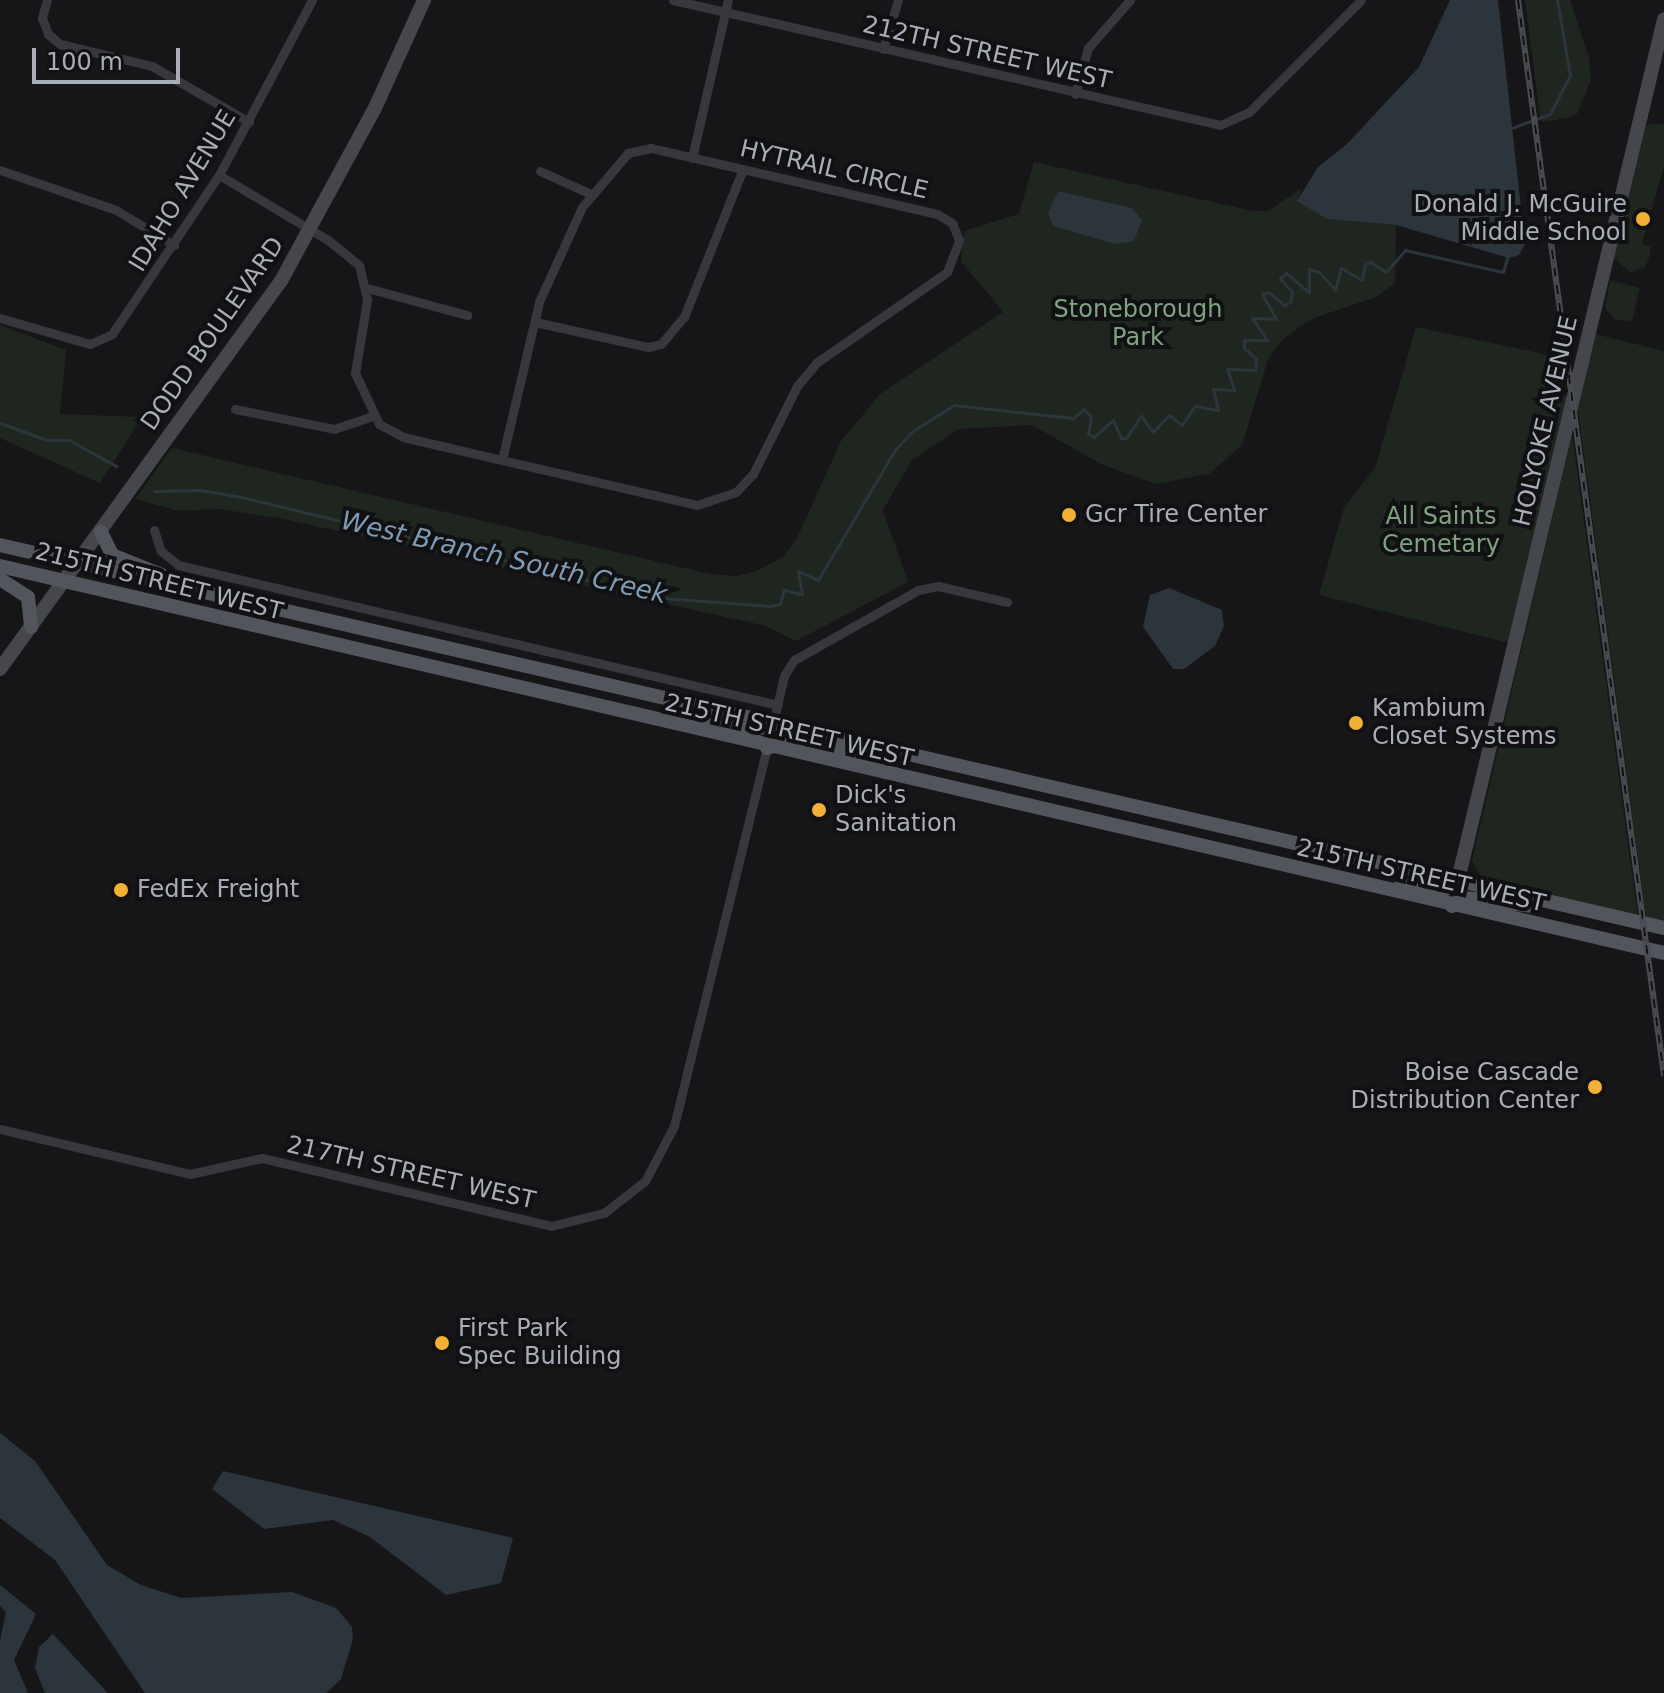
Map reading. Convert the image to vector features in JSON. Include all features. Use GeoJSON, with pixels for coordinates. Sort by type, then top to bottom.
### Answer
{"type":"FeatureCollection","features":[{"type":"Feature","properties":{"kind":"main road"},"geometry":{"type":"LineString","coordinates":[[101,532],[112,555],[231,600]]}},
{"type":"Feature","properties":{"kind":"main road","name":"215TH STREET WEST"},"geometry":{"type":"LineString","coordinates":[[0,545],[1664,928]]}},
{"type":"Feature","properties":{"kind":"main road","name":"215TH STREET WEST"},"geometry":{"type":"LineString","coordinates":[[0,566],[635,718],[1664,953]]}},
{"type":"Feature","properties":{"kind":"main road"},"geometry":{"type":"LineString","coordinates":[[0,579],[28,597],[31,627]]}},
{"type":"Feature","properties":{"kind":"main road"},"geometry":{"type":"LineString","coordinates":[[635,718],[753,731],[773,723]]}},
{"type":"Feature","properties":{"kind":"main road"},"geometry":{"type":"LineString","coordinates":[[767,748],[794,740],[902,752]]}},
{"type":"Feature","properties":{"kind":"main road"},"geometry":{"type":"LineString","coordinates":[[1313,874],[1350,874],[1444,890],[1458,880]]}},
{"type":"Feature","properties":{"kind":"main road"},"geometry":{"type":"LineString","coordinates":[[1452,906],[1465,898],[1577,908]]}},
{"type":"Feature","properties":{"kind":"street"},"geometry":{"type":"LineString","coordinates":[[47,0],[42,18],[48,34],[60,44],[152,66],[249,122]]}},
{"type":"Feature","properties":{"kind":"street","name":"IDAHO AVENUE"},"geometry":{"type":"LineString","coordinates":[[0,318],[90,344],[112,334],[219,175],[312,0]]}},
{"type":"Feature","properties":{"kind":"street","name":"DODD BOULEVARD"},"geometry":{"type":"LineString","coordinates":[[0,669],[281,281],[375,108],[424,0]]}},
{"type":"Feature","properties":{"kind":"street","name":"212TH STREET WEST"},"geometry":{"type":"LineString","coordinates":[[673,0],[1220,125],[1244,116],[1361,0]]}},
{"type":"Feature","properties":{"kind":"street"},"geometry":{"type":"LineString","coordinates":[[692,158],[728,0]]}},
{"type":"Feature","properties":{"kind":"street"},"geometry":{"type":"LineString","coordinates":[[883,49],[898,0]]}},
{"type":"Feature","properties":{"kind":"street"},"geometry":{"type":"LineString","coordinates":[[1075,94],[1088,48],[1130,0]]}},
{"type":"Feature","properties":{"kind":"street","name":"HOLYOKE AVENUE"},"geometry":{"type":"LineString","coordinates":[[1458,880],[1664,19]]}},
{"type":"Feature","properties":{"kind":"street","name":"HYTRAIL CIRCLE"},"geometry":{"type":"LineString","coordinates":[[373,416],[403,437],[502,460],[697,505],[717,502],[736,492],[753,474],[797,386],[816,363],[947,272],[957,257],[959,240],[952,223],[937,214],[651,148],[628,153],[591,194],[535,322],[502,460]]}},
{"type":"Feature","properties":{"kind":"street"},"geometry":{"type":"LineString","coordinates":[[535,322],[648,347],[661,344],[684,317],[743,169]]}},
{"type":"Feature","properties":{"kind":"street"},"geometry":{"type":"LineString","coordinates":[[0,170],[116,210],[174,245]]}},
{"type":"Feature","properties":{"kind":"street"},"geometry":{"type":"LineString","coordinates":[[540,171],[591,194]]}},
{"type":"Feature","properties":{"kind":"street"},"geometry":{"type":"LineString","coordinates":[[219,175],[348,253],[367,288],[355,373],[373,416],[334,429],[235,409]]}},
{"type":"Feature","properties":{"kind":"street"},"geometry":{"type":"LineString","coordinates":[[367,288],[467,315]]}},
{"type":"Feature","properties":{"kind":"street","name":"215TH STREET WEST"},"geometry":{"type":"LineString","coordinates":[[154,530],[161,551],[178,565],[778,705]]}},
{"type":"Feature","properties":{"kind":"street"},"geometry":{"type":"LineString","coordinates":[[773,723],[784,676],[794,660],[918,590],[938,586],[1007,602]]}},
{"type":"Feature","properties":{"kind":"street","name":"217TH STREET WEST"},"geometry":{"type":"LineString","coordinates":[[0,1129],[190,1174],[262,1158],[551,1226],[604,1213],[645,1181],[674,1126],[767,748]]}},
{"type":"Feature","properties":{"kind":"green space"},"geometry":{"type":"Polygon","coordinates":[[[1525,0],[1570,0],[1589,58],[1591,80],[1577,114],[1568,118],[1542,122],[1525,0]]]}},
{"type":"Feature","properties":{"kind":"green space"},"geometry":{"type":"Polygon","coordinates":[[[1652,123],[1664,125],[1664,166],[1642,244],[1651,247],[1649,258],[1645,267],[1630,272],[1614,258],[1646,126],[1652,123]]]}},
{"type":"Feature","properties":{"kind":"green space","name":"Stoneborough Park"},"geometry":{"type":"Polygon","coordinates":[[[1034,162],[1253,211],[1268,211],[1302,188],[1298,201],[1327,219],[1396,225],[1395,283],[1376,297],[1311,319],[1282,340],[1268,360],[1242,445],[1209,474],[1156,484],[1101,464],[1032,425],[959,429],[912,460],[883,510],[908,582],[796,641],[766,626],[284,519],[219,509],[179,511],[135,499],[172,448],[710,574],[738,576],[759,570],[783,557],[797,538],[841,441],[880,394],[1003,312],[961,261],[964,231],[1019,214],[1034,162]]]}},
{"type":"Feature","properties":{"kind":"green space"},"geometry":{"type":"Polygon","coordinates":[[[1610,280],[1640,288],[1632,321],[1615,320],[1605,308],[1610,280]]]}},
{"type":"Feature","properties":{"kind":"green space"},"geometry":{"type":"Polygon","coordinates":[[[0,325],[66,350],[60,414],[142,417],[100,483],[0,438],[0,325]]]}},
{"type":"Feature","properties":{"kind":"green space","name":"All Saints Cemetary"},"geometry":{"type":"Polygon","coordinates":[[[1416,327],[1558,357],[1566,399],[1509,643],[1319,595],[1344,507],[1375,468],[1416,327]]]}},
{"type":"Feature","properties":{"kind":"green space"},"geometry":{"type":"Polygon","coordinates":[[[1595,334],[1664,351],[1664,922],[1646,918],[1578,410],[1595,334]]]}},
{"type":"Feature","properties":{"kind":"green space"},"geometry":{"type":"Polygon","coordinates":[[[1572,434],[1638,917],[1481,878],[1472,860],[1572,434]]]}},
{"type":"Feature","properties":{"kind":"shaded area"},"geometry":{"type":"Polygon","coordinates":[[[1450,0],[1498,0],[1525,244],[1519,255],[1509,258],[1396,225],[1327,219],[1297,201],[1318,167],[1347,144],[1419,67],[1450,0]]]}},
{"type":"Feature","properties":{"kind":"shaded area"},"geometry":{"type":"Polygon","coordinates":[[[1058,191],[1132,208],[1142,220],[1134,241],[1115,244],[1053,226],[1048,213],[1058,191]]]}},
{"type":"Feature","properties":{"kind":"shaded area"},"geometry":{"type":"Polygon","coordinates":[[[1169,588],[1222,610],[1224,626],[1215,646],[1184,669],[1173,669],[1143,627],[1150,595],[1169,588]]]}},
{"type":"Feature","properties":{"kind":"shaded area"},"geometry":{"type":"Polygon","coordinates":[[[0,1433],[35,1461],[107,1565],[141,1585],[181,1598],[292,1592],[336,1608],[352,1627],[353,1639],[341,1679],[326,1693],[145,1693],[55,1560],[0,1518],[0,1433]]]}},
{"type":"Feature","properties":{"kind":"shaded area"},"geometry":{"type":"Polygon","coordinates":[[[223,1471],[513,1538],[501,1583],[446,1595],[370,1537],[333,1520],[264,1529],[212,1489],[223,1471]]]}},
{"type":"Feature","properties":{"kind":"shaded area"},"geometry":{"type":"Polygon","coordinates":[[[0,1585],[36,1614],[14,1660],[28,1693],[0,1693],[0,1641],[6,1612],[0,1606],[0,1585]]]}},
{"type":"Feature","properties":{"kind":"shaded area"},"geometry":{"type":"Polygon","coordinates":[[[53,1634],[108,1693],[45,1693],[35,1668],[39,1647],[53,1634]]]}},
{"type":"Feature","properties":{"kind":"waterway","name":"West Branch South Creek"},"geometry":{"type":"LineString","coordinates":[[1509,129],[1550,114],[1570,75],[1557,0]]}},
{"type":"Feature","properties":{"kind":"waterway","name":"West Branch South Creek"},"geometry":{"type":"LineString","coordinates":[[154,491],[200,490],[241,497],[662,598],[770,606],[780,604],[784,590],[802,594],[798,571],[818,580],[895,450],[911,432],[954,405],[1073,418],[1084,409],[1091,417],[1088,434],[1094,437],[1113,420],[1121,438],[1126,438],[1141,416],[1153,432],[1169,415],[1182,425],[1195,406],[1218,410],[1213,389],[1234,390],[1227,369],[1255,370],[1256,359],[1244,348],[1244,340],[1267,340],[1252,318],[1276,319],[1262,294],[1269,292],[1284,305],[1290,302],[1292,292],[1280,278],[1286,273],[1309,292],[1309,269],[1319,272],[1335,290],[1341,268],[1362,280],[1365,265],[1370,262],[1386,272],[1405,250],[1503,272],[1508,255]]}},
{"type":"Feature","properties":{"kind":"waterway","name":"West Branch South Creek"},"geometry":{"type":"LineString","coordinates":[[0,423],[47,440],[69,440],[116,466]]}},
{"type":"Feature","properties":{"kind":"railway"},"geometry":{"type":"LineString","coordinates":[[1518,0],[1664,1076]]}},
{"type":"Feature","properties":{"kind":"place","name":"Donald J. McGuire Middle School"},"geometry":{"type":"Point","coordinates":[1643,219]}},
{"type":"Feature","properties":{"kind":"place","name":"Gcr Tire Center"},"geometry":{"type":"Point","coordinates":[1069,515]}},
{"type":"Feature","properties":{"kind":"place","name":"Kambium Closet Systems"},"geometry":{"type":"Point","coordinates":[1356,723]}},
{"type":"Feature","properties":{"kind":"place","name":"Dick's Sanitation"},"geometry":{"type":"Point","coordinates":[819,810]}},
{"type":"Feature","properties":{"kind":"place","name":"FedEx Freight"},"geometry":{"type":"Point","coordinates":[121,890]}},
{"type":"Feature","properties":{"kind":"place","name":"Boise Cascade Distribution Center"},"geometry":{"type":"Point","coordinates":[1595,1087]}},
{"type":"Feature","properties":{"kind":"place","name":"First Park Spec Building"},"geometry":{"type":"Point","coordinates":[442,1343]}}]}
